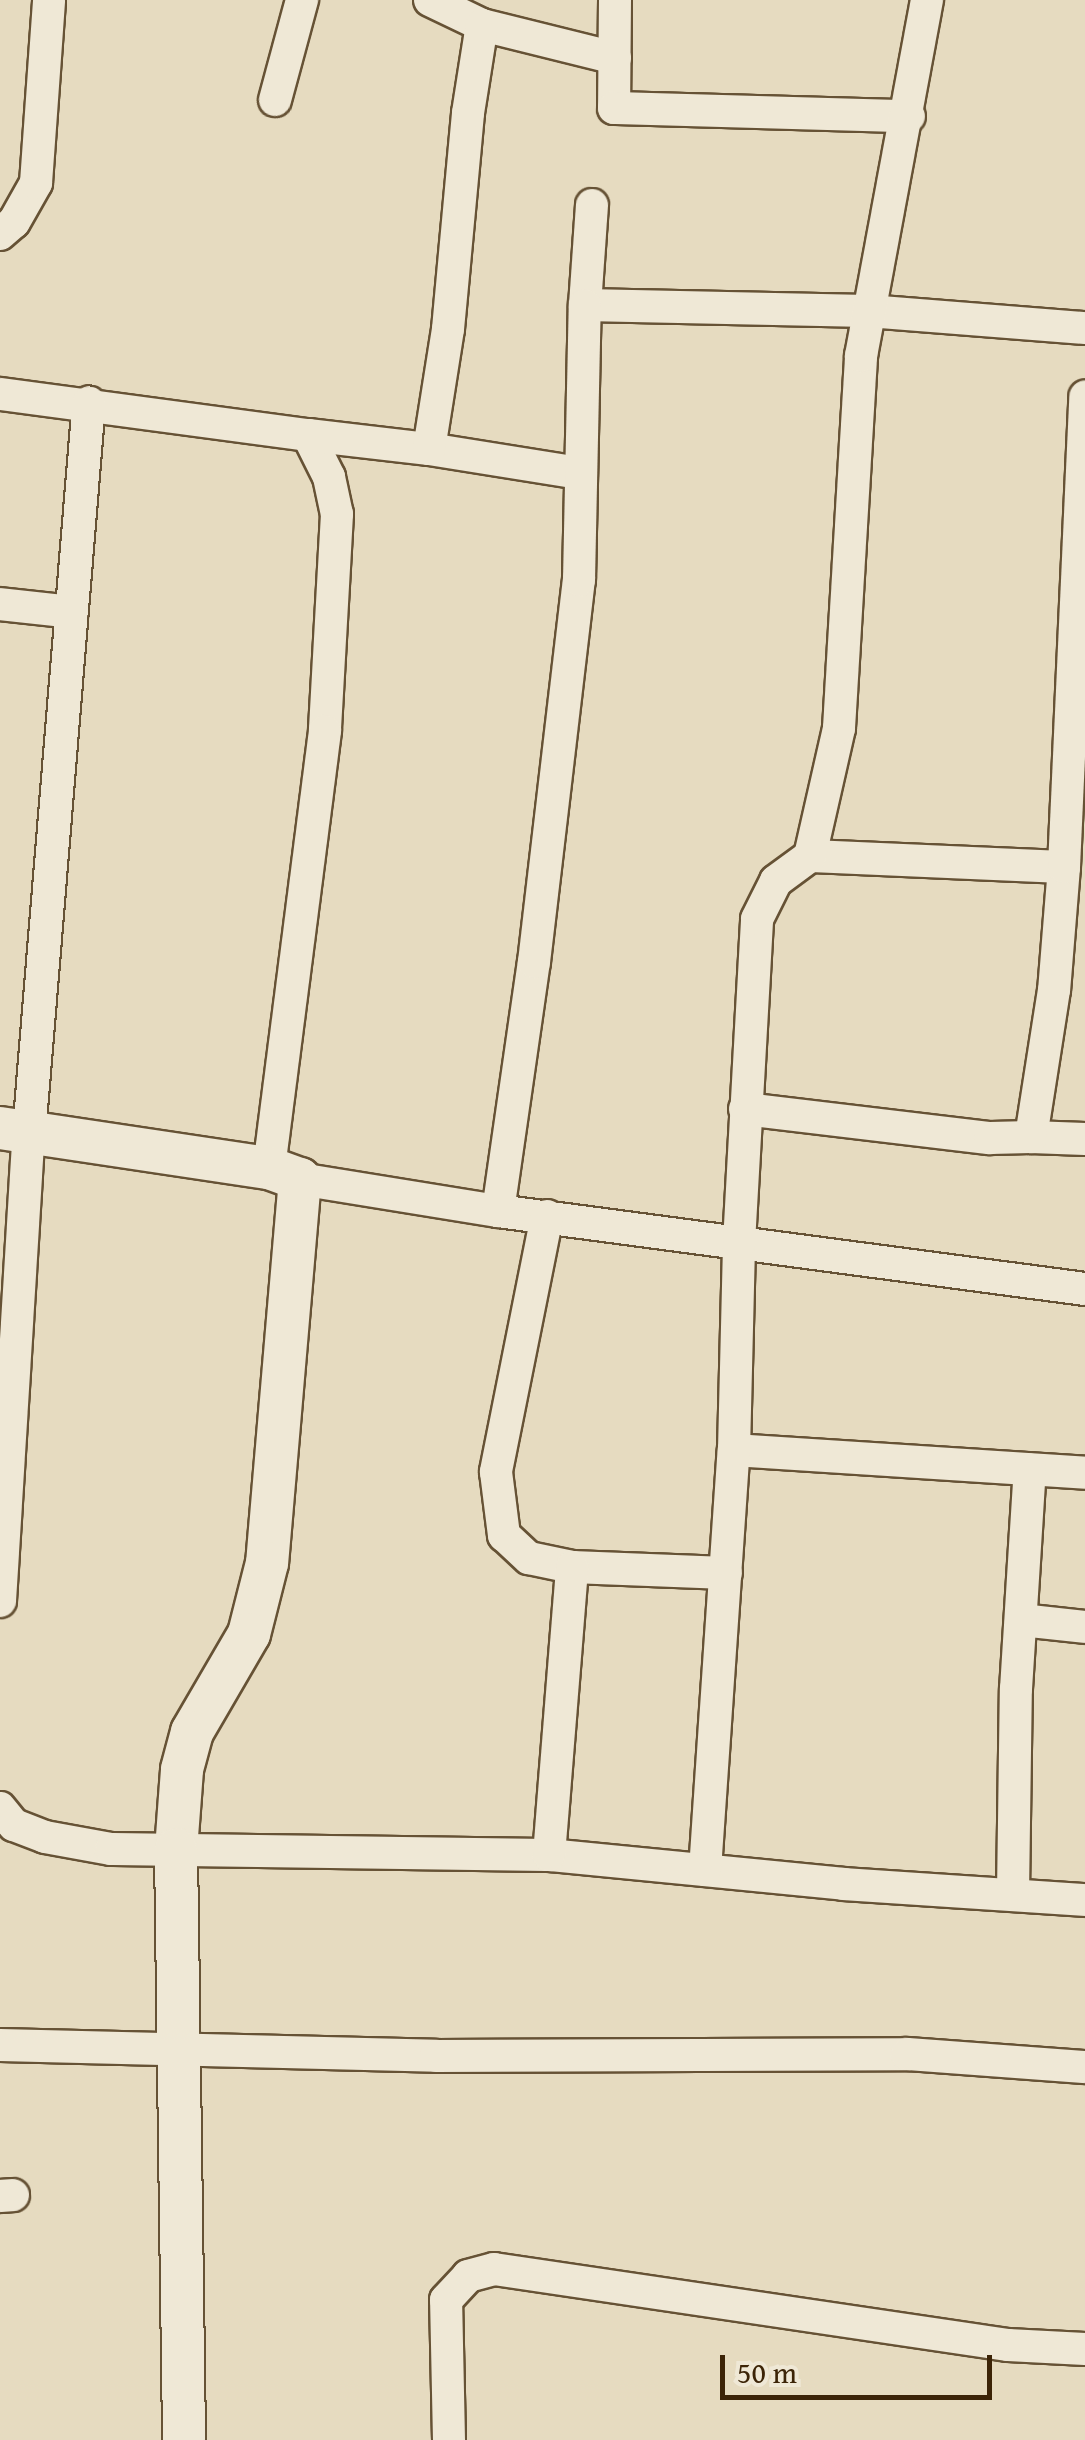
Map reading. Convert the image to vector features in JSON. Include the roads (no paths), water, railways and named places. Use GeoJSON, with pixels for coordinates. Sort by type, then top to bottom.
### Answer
{"type":"FeatureCollection","features":[{"type":"Feature","properties":{"kind":"street"},"geometry":{"type":"LineString","coordinates":[[0,234],[14,222],[36,184],[49,0]]}},
{"type":"Feature","properties":{"kind":"street"},"geometry":{"type":"LineString","coordinates":[[274,100],[302,0]]}},
{"type":"Feature","properties":{"kind":"street"},"geometry":{"type":"LineString","coordinates":[[430,0],[482,25],[615,58]]}},
{"type":"Feature","properties":{"kind":"street"},"geometry":{"type":"LineString","coordinates":[[614,0],[614,108],[908,116]]}},
{"type":"Feature","properties":{"kind":"street"},"geometry":{"type":"LineString","coordinates":[[810,856],[839,728],[861,356],[927,0]]}},
{"type":"Feature","properties":{"kind":"street"},"geometry":{"type":"LineString","coordinates":[[429,449],[448,329],[468,114],[482,25]]}},
{"type":"Feature","properties":{"kind":"street"},"geometry":{"type":"LineString","coordinates":[[498,1211],[534,962],[579,580],[579,474],[592,204]]}},
{"type":"Feature","properties":{"kind":"street"},"geometry":{"type":"LineString","coordinates":[[585,305],[868,311],[1085,328]]}},
{"type":"Feature","properties":{"kind":"street"},"geometry":{"type":"LineString","coordinates":[[0,394],[89,402],[579,474]]}},
{"type":"Feature","properties":{"kind":"street"},"geometry":{"type":"LineString","coordinates":[[1032,1136],[1054,990],[1064,866],[1085,396]]}},
{"type":"Feature","properties":{"kind":"street"},"geometry":{"type":"LineString","coordinates":[[0,1601],[14,1130],[72,612],[89,402]]}},
{"type":"Feature","properties":{"kind":"street"},"geometry":{"type":"LineString","coordinates":[[184,2440],[176,1849],[184,1748],[249,1634],[267,1563],[285,1173],[325,732],[336,514],[329,477],[308,436]]}},
{"type":"Feature","properties":{"kind":"street"},"geometry":{"type":"LineString","coordinates":[[0,604],[72,612]]}},
{"type":"Feature","properties":{"kind":"street"},"geometry":{"type":"LineString","coordinates":[[705,1870],[734,1450],[739,1243],[757,919],[776,881],[810,856],[1064,866]]}},
{"type":"Feature","properties":{"kind":"street"},"geometry":{"type":"LineString","coordinates":[[746,1110],[990,1138],[1085,1139]]}},
{"type":"Feature","properties":{"kind":"street"},"geometry":{"type":"LineString","coordinates":[[14,1130],[498,1211],[1085,1289]]}},
{"type":"Feature","properties":{"kind":"street"},"geometry":{"type":"LineString","coordinates":[[548,1216],[496,1472],[504,1534],[529,1558],[572,1567],[726,1572]]}},
{"type":"Feature","properties":{"kind":"street"},"geometry":{"type":"LineString","coordinates":[[734,1450],[1085,1473]]}},
{"type":"Feature","properties":{"kind":"street"},"geometry":{"type":"LineString","coordinates":[[1013,1894],[1030,1469]]}},
{"type":"Feature","properties":{"kind":"street"},"geometry":{"type":"LineString","coordinates":[[549,1855],[572,1567]]}},
{"type":"Feature","properties":{"kind":"street"},"geometry":{"type":"LineString","coordinates":[[1022,1620],[1085,1627]]}},
{"type":"Feature","properties":{"kind":"street"},"geometry":{"type":"LineString","coordinates":[[0,1808],[14,1824],[45,1837],[111,1849],[549,1855],[1085,1900]]}},
{"type":"Feature","properties":{"kind":"street"},"geometry":{"type":"LineString","coordinates":[[0,2045],[436,2056],[907,2054],[1085,2067]]}},
{"type":"Feature","properties":{"kind":"street"},"geometry":{"type":"LineString","coordinates":[[449,2440],[446,2300],[468,2276],[494,2270],[1008,2345],[1085,2349]]}}]}
